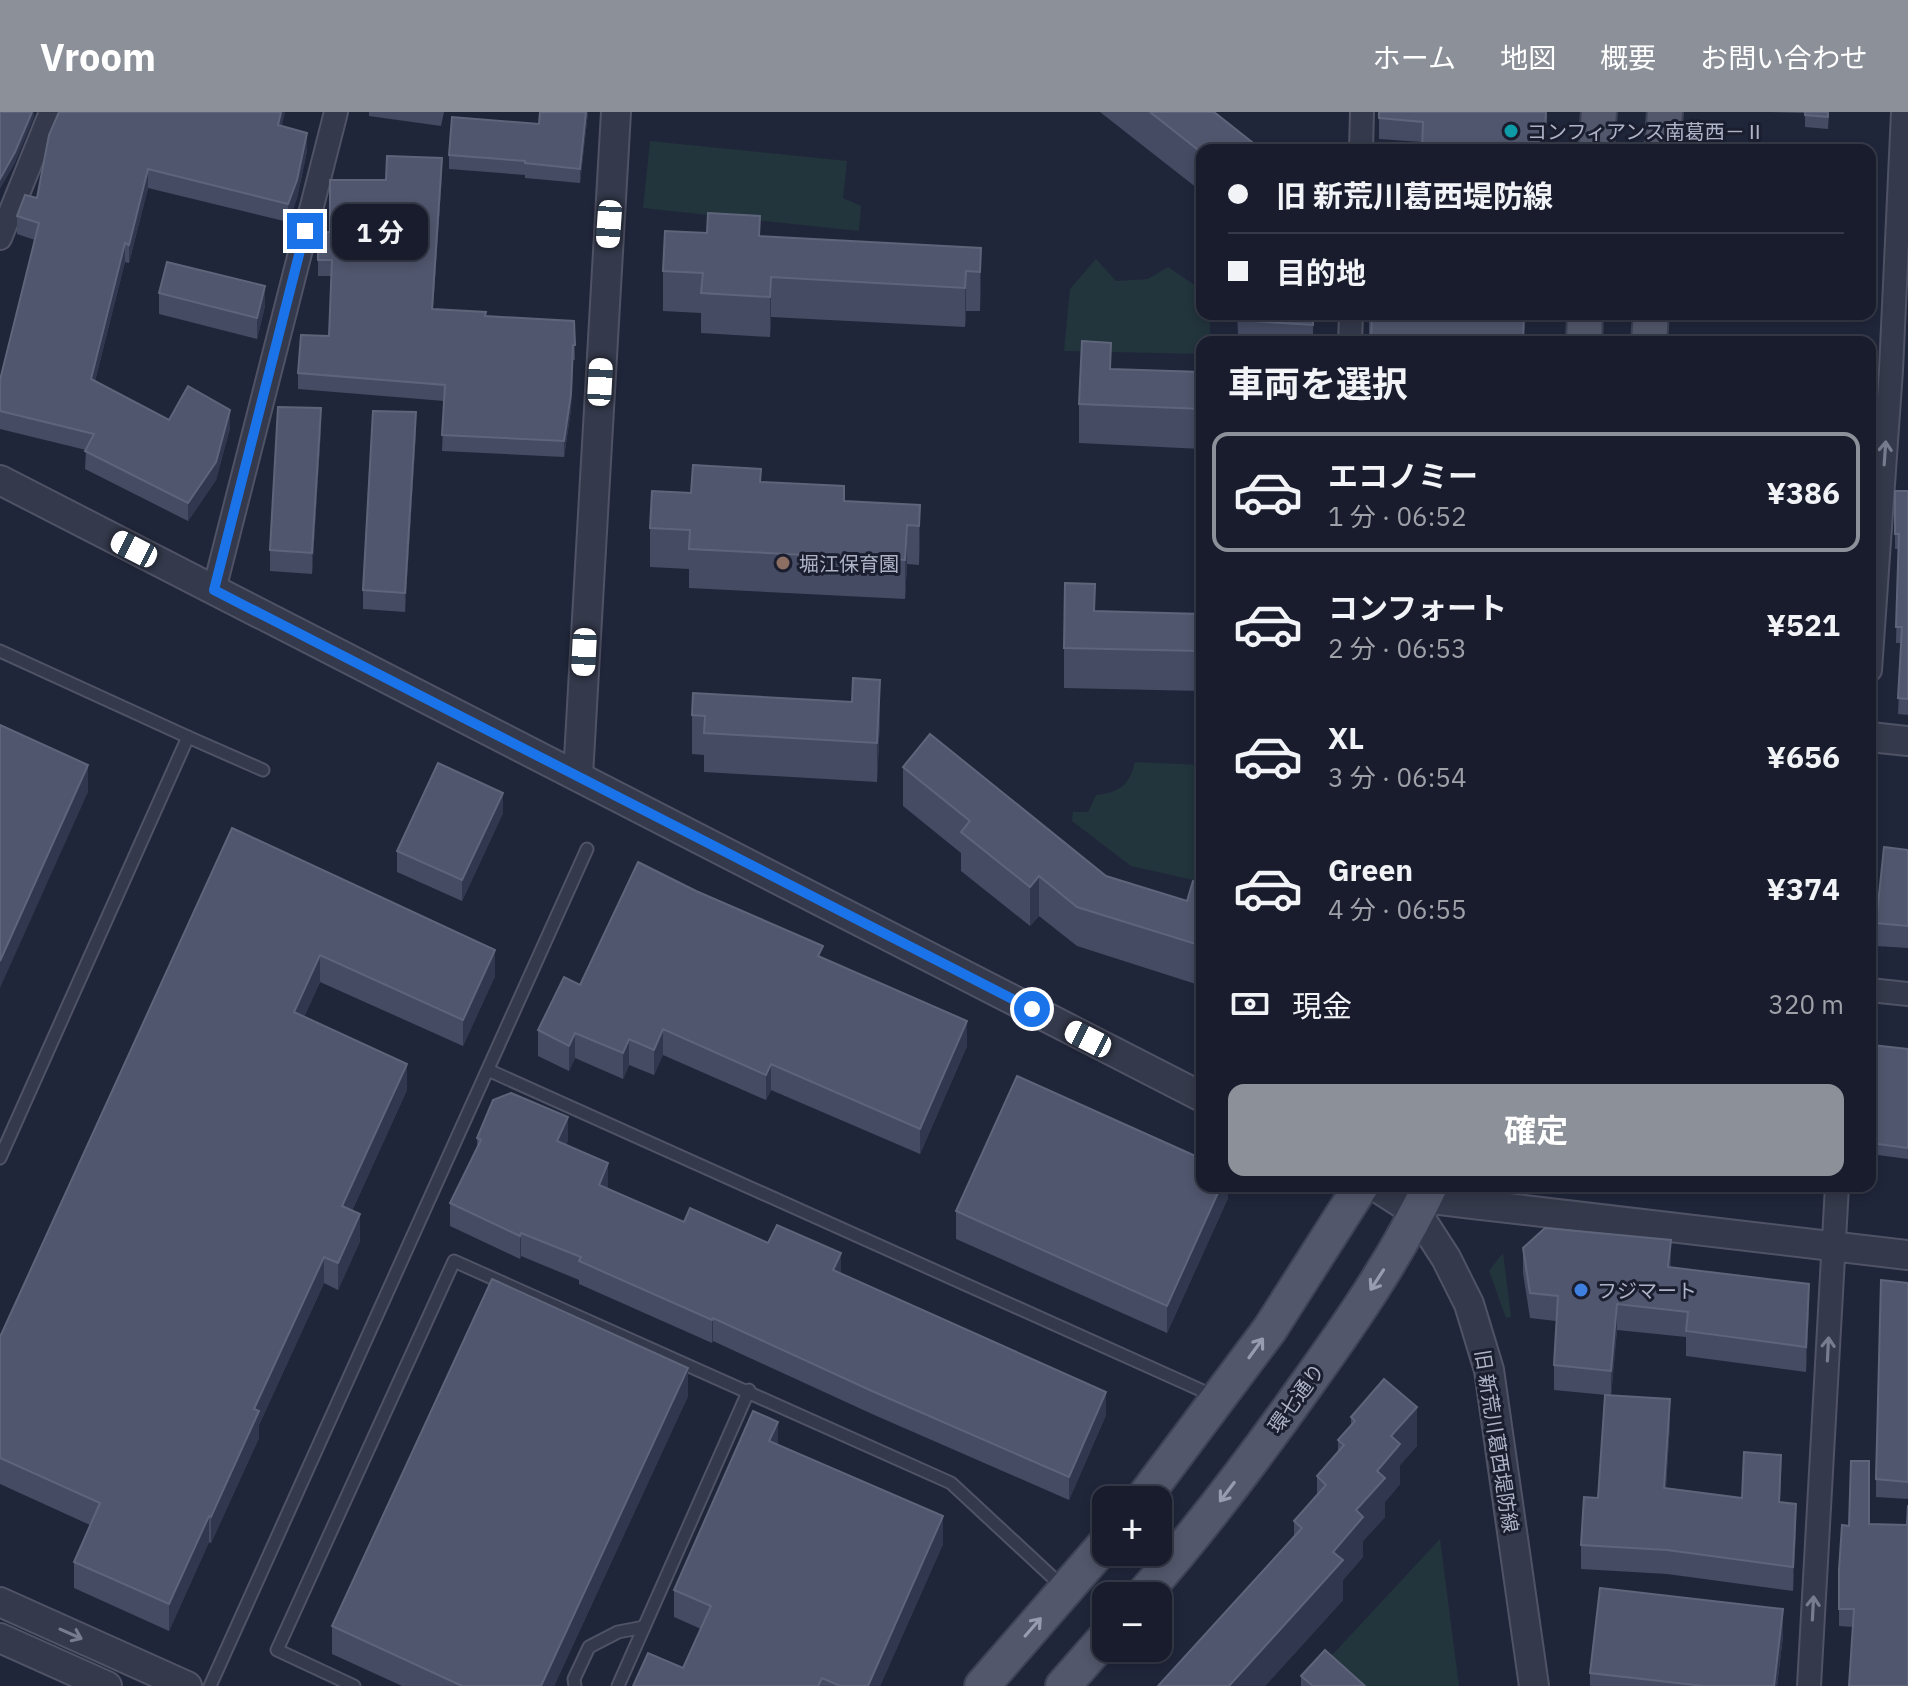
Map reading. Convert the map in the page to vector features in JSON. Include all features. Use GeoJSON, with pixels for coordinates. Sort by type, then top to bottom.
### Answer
{"type":"FeatureCollection","features":[{"type":"Feature","properties":{"kind":"main road"},"geometry":{"type":"LineString","coordinates":[[1596,144],[1599,112]]}},
{"type":"Feature","properties":{"kind":"main road"},"geometry":{"type":"LineString","coordinates":[[1662,144],[1665,112]]}},
{"type":"Feature","properties":{"kind":"main road"},"geometry":{"type":"LineString","coordinates":[[1153,1486],[1220,1399],[1286,1305],[1357,1192]]}},
{"type":"Feature","properties":{"kind":"main road","name":"環七通り"},"geometry":{"type":"LineString","coordinates":[[1154,1582],[1182,1551],[1270,1435],[1380,1277],[1424,1199]]}},
{"type":"Feature","properties":{"kind":"main road"},"geometry":{"type":"LineString","coordinates":[[982,1686],[1092,1559]]}},
{"type":"Feature","properties":{"kind":"main road"},"geometry":{"type":"LineString","coordinates":[[1063,1686],[1092,1653]]}},
{"type":"Feature","properties":{"kind":"street"},"geometry":{"type":"LineString","coordinates":[[0,238],[51,112]]}},
{"type":"Feature","properties":{"kind":"street"},"geometry":{"type":"LineString","coordinates":[[214,590],[336,112]]}},
{"type":"Feature","properties":{"kind":"street"},"geometry":{"type":"LineString","coordinates":[[578,776],[616,112]]}},
{"type":"Feature","properties":{"kind":"street"},"geometry":{"type":"LineString","coordinates":[[1361,144],[1362,112]]}},
{"type":"Feature","properties":{"kind":"street"},"geometry":{"type":"LineString","coordinates":[[1876,608],[1899,371],[1905,152],[1903,112]]}},
{"type":"Feature","properties":{"kind":"street"},"geometry":{"type":"LineString","coordinates":[[0,480],[1196,1094]]}},
{"type":"Feature","properties":{"kind":"street"},"geometry":{"type":"LineString","coordinates":[[1876,738],[1908,741]]}},
{"type":"Feature","properties":{"kind":"street"},"geometry":{"type":"LineString","coordinates":[[1876,991],[1908,994]]}},
{"type":"Feature","properties":{"kind":"street","name":"旧 新荒川葛西堤防線"},"geometry":{"type":"LineString","coordinates":[[1398,1192],[1424,1199],[1446,1258],[1469,1304],[1489,1370],[1534,1686]]}},
{"type":"Feature","properties":{"kind":"street"},"geometry":{"type":"LineString","coordinates":[[1403,1192],[1424,1199],[1908,1255]]}},
{"type":"Feature","properties":{"kind":"street"},"geometry":{"type":"LineString","coordinates":[[1809,1686],[1837,1192]]}},
{"type":"Feature","properties":{"kind":"street"},"geometry":{"type":"LineString","coordinates":[[0,1602],[187,1686]]}},
{"type":"Feature","properties":{"kind":"street"},"geometry":{"type":"LineString","coordinates":[[0,1638],[107,1686]]}},
{"type":"Feature","properties":{"kind":"lane"},"geometry":{"type":"LineString","coordinates":[[0,651],[263,770]]}},
{"type":"Feature","properties":{"kind":"lane"},"geometry":{"type":"LineString","coordinates":[[0,1158],[188,737]]}},
{"type":"Feature","properties":{"kind":"lane"},"geometry":{"type":"LineString","coordinates":[[210,1686],[587,849]]}},
{"type":"Feature","properties":{"kind":"lane"},"geometry":{"type":"LineString","coordinates":[[488,1070],[1220,1399]]}},
{"type":"Feature","properties":{"kind":"lane"},"geometry":{"type":"LineString","coordinates":[[354,1686],[277,1650],[454,1261],[749,1390],[951,1483],[1066,1590]]}},
{"type":"Feature","properties":{"kind":"lane"},"geometry":{"type":"LineString","coordinates":[[618,1686],[749,1390]]}},
{"type":"Feature","properties":{"kind":"lane"},"geometry":{"type":"LineString","coordinates":[[575,1686],[574,1679],[589,1647],[618,1632],[644,1627]]}},
{"type":"Feature","properties":{"kind":"shaded area"},"geometry":{"type":"Polygon","coordinates":[[[650,141],[847,161],[843,198],[861,206],[859,231],[643,208],[650,141]]]}},
{"type":"Feature","properties":{"kind":"shaded area"},"geometry":{"type":"Polygon","coordinates":[[[1096,259],[1116,281],[1148,279],[1168,267],[1196,286],[1196,320],[1210,320],[1210,336],[1196,336],[1196,354],[1064,351],[1070,289],[1096,259]]]}},
{"type":"Feature","properties":{"kind":"shaded area"},"geometry":{"type":"Polygon","coordinates":[[[1135,762],[1196,765],[1196,881],[1131,866],[1072,821],[1073,812],[1088,812],[1096,795],[1111,792],[1130,777],[1135,762]]]}},
{"type":"Feature","properties":{"kind":"shaded area"},"geometry":{"type":"Polygon","coordinates":[[[1503,1253],[1511,1317],[1506,1318],[1489,1271],[1503,1253]]]}},
{"type":"Feature","properties":{"kind":"shaded area"},"geometry":{"type":"Polygon","coordinates":[[[1440,1539],[1459,1686],[1343,1686],[1321,1667],[1440,1539]]]}},
{"type":"Feature","properties":{"kind":"building"},"geometry":{"type":"Polygon","coordinates":[[[0,112],[32,112],[0,179],[0,112]]]}},
{"type":"Feature","properties":{"kind":"building"},"geometry":{"type":"Polygon","coordinates":[[[59,112],[281,112],[278,125],[307,133],[297,180],[288,204],[148,169],[129,245],[125,243],[91,379],[169,420],[188,386],[230,410],[216,462],[188,503],[85,451],[94,434],[0,411],[0,380],[39,223],[17,216],[25,195],[37,198],[49,135],[59,112]]]}},
{"type":"Feature","properties":{"kind":"building"},"geometry":{"type":"Polygon","coordinates":[[[540,112],[586,112],[580,169],[449,155],[452,117],[539,124],[540,112]]]}},
{"type":"Feature","properties":{"kind":"building"},"geometry":{"type":"Polygon","coordinates":[[[1150,112],[1214,112],[1254,144],[1196,144],[1196,148],[1150,112]]]}},
{"type":"Feature","properties":{"kind":"building"},"geometry":{"type":"Polygon","coordinates":[[[1379,112],[1546,112],[1544,144],[1422,144],[1423,122],[1379,118],[1379,112]]]}},
{"type":"Feature","properties":{"kind":"building"},"geometry":{"type":"Polygon","coordinates":[[[1805,112],[1828,112],[1828,117],[1805,115],[1805,112]]]}},
{"type":"Feature","properties":{"kind":"building"},"geometry":{"type":"Polygon","coordinates":[[[387,156],[442,158],[432,309],[486,312],[485,316],[574,321],[571,394],[564,441],[442,435],[445,385],[298,373],[301,335],[329,336],[332,260],[318,260],[318,232],[330,232],[330,180],[386,180],[387,156]]]}},
{"type":"Feature","properties":{"kind":"building"},"geometry":{"type":"Polygon","coordinates":[[[708,213],[760,216],[759,236],[981,248],[980,272],[966,271],[965,288],[771,277],[770,297],[701,293],[703,273],[663,271],[665,231],[707,233],[708,213]]]}},
{"type":"Feature","properties":{"kind":"building"},"geometry":{"type":"Polygon","coordinates":[[[167,262],[265,286],[257,318],[159,293],[167,262]]]}},
{"type":"Feature","properties":{"kind":"building"},"geometry":{"type":"Polygon","coordinates":[[[1238,320],[1313,320],[1313,325],[1238,320]]]}},
{"type":"Feature","properties":{"kind":"building"},"geometry":{"type":"Polygon","coordinates":[[[1372,320],[1524,320],[1523,336],[1371,336],[1372,320]]]}},
{"type":"Feature","properties":{"kind":"building"},"geometry":{"type":"Polygon","coordinates":[[[1082,341],[1111,343],[1110,369],[1196,372],[1196,409],[1079,404],[1082,341]]]}},
{"type":"Feature","properties":{"kind":"building"},"geometry":{"type":"Polygon","coordinates":[[[278,407],[321,408],[312,553],[270,550],[278,407]]]}},
{"type":"Feature","properties":{"kind":"building"},"geometry":{"type":"Polygon","coordinates":[[[373,411],[416,412],[405,593],[363,590],[373,411]]]}},
{"type":"Feature","properties":{"kind":"building"},"geometry":{"type":"Polygon","coordinates":[[[693,465],[761,469],[760,482],[844,486],[844,501],[920,505],[919,526],[907,525],[905,560],[689,549],[690,530],[650,528],[652,491],[691,493],[693,465]]]}},
{"type":"Feature","properties":{"kind":"building"},"geometry":{"type":"Polygon","coordinates":[[[1895,491],[1908,491],[1908,699],[1898,698],[1902,627],[1896,627],[1899,534],[1895,534],[1895,491]]]}},
{"type":"Feature","properties":{"kind":"building"},"geometry":{"type":"Polygon","coordinates":[[[1065,583],[1095,584],[1094,611],[1196,614],[1196,651],[1064,648],[1065,583]]]}},
{"type":"Feature","properties":{"kind":"building"},"geometry":{"type":"Polygon","coordinates":[[[853,678],[880,680],[877,743],[704,733],[705,716],[692,715],[693,693],[852,702],[853,678]]]}},
{"type":"Feature","properties":{"kind":"building"},"geometry":{"type":"Polygon","coordinates":[[[0,725],[88,765],[0,961],[0,725]]]}},
{"type":"Feature","properties":{"kind":"building"},"geometry":{"type":"Polygon","coordinates":[[[930,734],[1106,876],[1187,901],[1193,881],[1196,882],[1196,944],[1077,907],[1039,876],[1030,887],[961,832],[970,821],[903,767],[930,734]]]}},
{"type":"Feature","properties":{"kind":"building"},"geometry":{"type":"Polygon","coordinates":[[[438,763],[503,793],[462,880],[397,851],[438,763]]]}},
{"type":"Feature","properties":{"kind":"building"},"geometry":{"type":"Polygon","coordinates":[[[232,828],[495,950],[463,1020],[320,955],[294,1012],[407,1064],[342,1206],[360,1214],[338,1263],[324,1257],[254,1409],[259,1411],[169,1604],[74,1562],[100,1503],[0,1458],[0,1337],[232,828]]]}},
{"type":"Feature","properties":{"kind":"building"},"geometry":{"type":"Polygon","coordinates":[[[1884,847],[1908,850],[1908,926],[1876,923],[1884,847]]]}},
{"type":"Feature","properties":{"kind":"building"},"geometry":{"type":"Polygon","coordinates":[[[638,862],[696,891],[823,946],[818,956],[967,1021],[920,1129],[771,1064],[766,1075],[663,1029],[654,1050],[629,1039],[623,1053],[575,1033],[569,1046],[538,1030],[564,977],[580,985],[638,862]]]}},
{"type":"Feature","properties":{"kind":"building"},"geometry":{"type":"Polygon","coordinates":[[[1876,1045],[1908,1049],[1908,1148],[1876,1144],[1876,1045]]]}},
{"type":"Feature","properties":{"kind":"building"},"geometry":{"type":"Polygon","coordinates":[[[1017,1076],[1196,1156],[1196,1192],[1218,1192],[1167,1306],[956,1211],[1017,1076]]]}},
{"type":"Feature","properties":{"kind":"building"},"geometry":{"type":"Polygon","coordinates":[[[511,1093],[568,1117],[557,1141],[608,1163],[599,1185],[684,1222],[690,1208],[768,1243],[777,1225],[841,1253],[833,1270],[1106,1392],[1069,1477],[579,1261],[581,1257],[521,1233],[520,1236],[450,1203],[481,1140],[477,1138],[493,1100],[511,1093]]]}},
{"type":"Feature","properties":{"kind":"building"},"geometry":{"type":"Polygon","coordinates":[[[1545,1228],[1671,1240],[1668,1267],[1809,1284],[1806,1347],[1686,1331],[1688,1312],[1617,1304],[1611,1371],[1554,1365],[1558,1296],[1530,1293],[1523,1248],[1545,1228]]]}},
{"type":"Feature","properties":{"kind":"building"},"geometry":{"type":"Polygon","coordinates":[[[492,1279],[688,1368],[541,1686],[462,1686],[332,1626],[492,1279]]]}},
{"type":"Feature","properties":{"kind":"building"},"geometry":{"type":"Polygon","coordinates":[[[1881,1280],[1908,1283],[1908,1482],[1876,1479],[1881,1280]]]}},
{"type":"Feature","properties":{"kind":"building"},"geometry":{"type":"Polygon","coordinates":[[[1384,1379],[1417,1407],[1391,1436],[1400,1444],[1377,1471],[1385,1478],[1356,1510],[1363,1517],[1333,1552],[1343,1560],[1229,1686],[1158,1686],[1302,1528],[1294,1521],[1326,1485],[1317,1476],[1344,1445],[1338,1440],[1355,1421],[1351,1417],[1384,1379]]]}},
{"type":"Feature","properties":{"kind":"building"},"geometry":{"type":"Polygon","coordinates":[[[1605,1395],[1670,1399],[1664,1488],[1742,1498],[1744,1452],[1781,1455],[1779,1502],[1796,1504],[1793,1567],[1667,1550],[1581,1545],[1584,1497],[1598,1498],[1605,1395]]]}},
{"type":"Feature","properties":{"kind":"building"},"geometry":{"type":"Polygon","coordinates":[[[753,1411],[778,1422],[769,1441],[943,1516],[868,1686],[840,1686],[822,1678],[818,1686],[633,1686],[648,1653],[683,1668],[711,1606],[674,1590],[753,1411]]]}},
{"type":"Feature","properties":{"kind":"building"},"geometry":{"type":"Polygon","coordinates":[[[1851,1461],[1869,1461],[1869,1524],[1907,1525],[1908,1505],[1908,1686],[1849,1686],[1854,1609],[1839,1609],[1839,1570],[1842,1525],[1849,1526],[1851,1461]]]}},
{"type":"Feature","properties":{"kind":"building"},"geometry":{"type":"Polygon","coordinates":[[[1600,1588],[1783,1609],[1774,1686],[1704,1686],[1590,1673],[1600,1588]]]}},
{"type":"Feature","properties":{"kind":"building"},"geometry":{"type":"Polygon","coordinates":[[[1325,1650],[1365,1686],[1313,1686],[1301,1676],[1325,1650]]]}},
{"type":"Feature","properties":{"kind":"place","name":"コンフィアンス南葛西－Ⅱ"},"geometry":{"type":"Point","coordinates":[1511,131]}},
{"type":"Feature","properties":{"kind":"place","name":"堀江保育園"},"geometry":{"type":"Point","coordinates":[783,563]}},
{"type":"Feature","properties":{"kind":"place","name":"フジマート"},"geometry":{"type":"Point","coordinates":[1581,1290]}},
{"type":"Feature","properties":{"kind":"route"},"geometry":{"type":"LineString","coordinates":[[305,231],[214,590],[1032,1009]]}}]}
